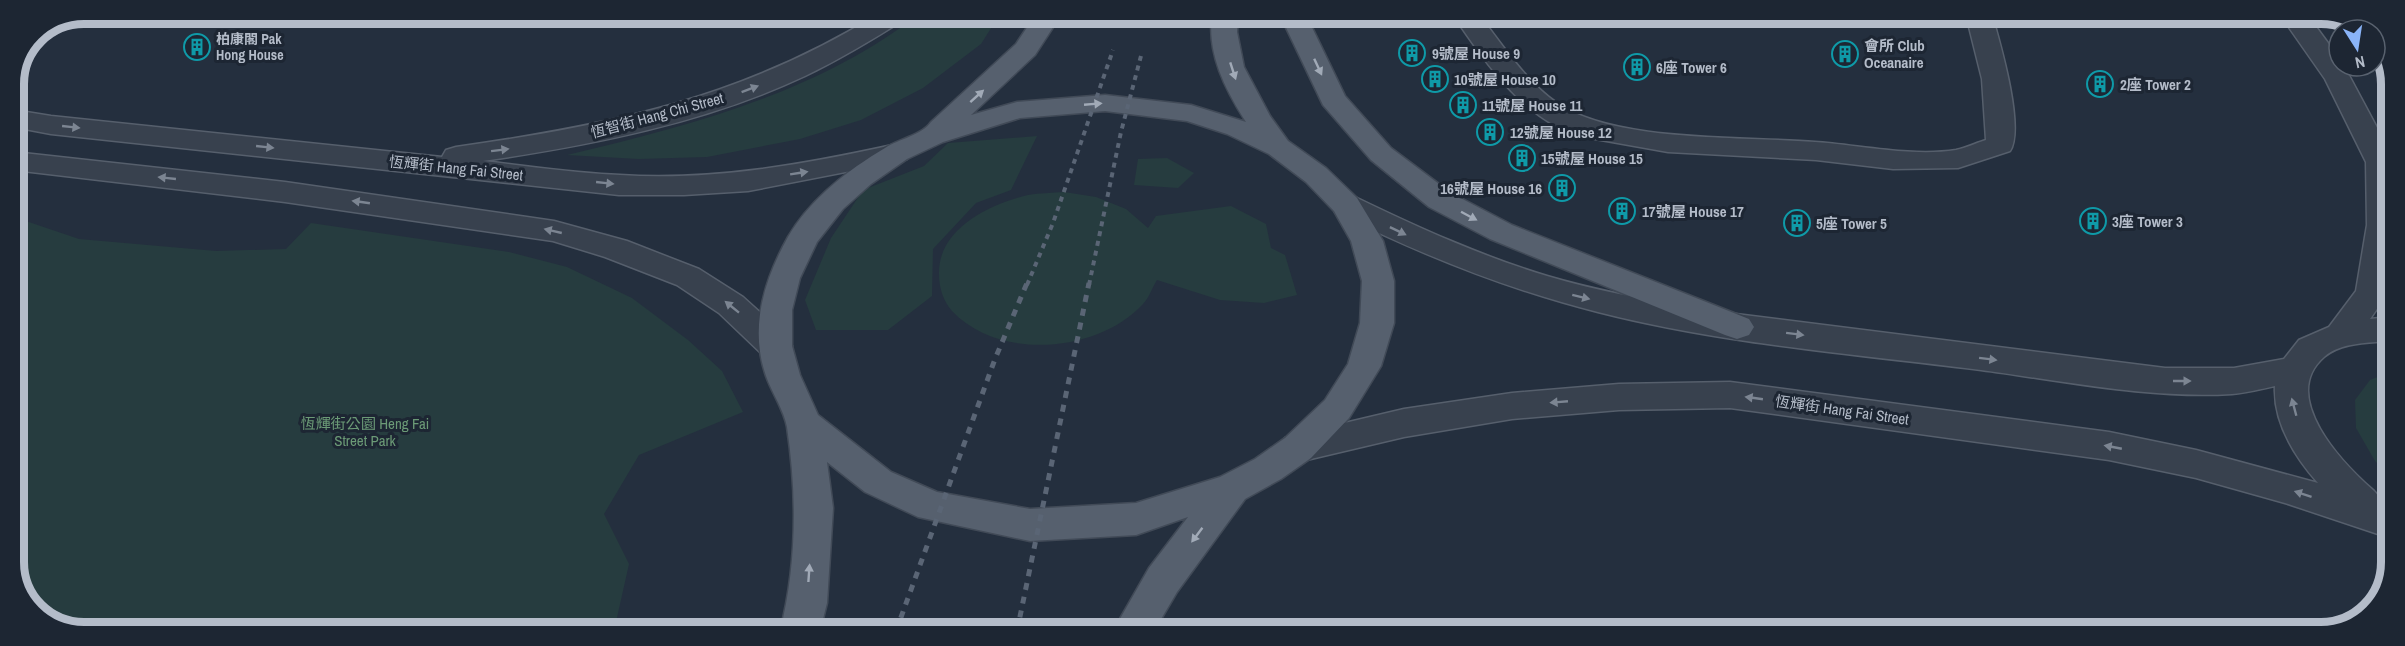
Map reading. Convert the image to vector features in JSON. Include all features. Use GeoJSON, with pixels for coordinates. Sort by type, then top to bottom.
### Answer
{"type":"FeatureCollection","features":[{"type":"Feature","properties":{"kind":"main road"},"geometry":{"type":"LineString","coordinates":[[933,136],[1026,49],[1042,24]]}},
{"type":"Feature","properties":{"kind":"main road"},"geometry":{"type":"LineString","coordinates":[[1223,24],[1222,29],[1235,78],[1246,102],[1279,148]]}},
{"type":"Feature","properties":{"kind":"main road"},"geometry":{"type":"LineString","coordinates":[[1297,24],[1333,99],[1381,154],[1440,200],[1501,232],[1737,327]]}},
{"type":"Feature","properties":{"kind":"main road"},"geometry":{"type":"LineString","coordinates":[[802,622],[807,603],[814,508],[804,424],[783,375],[775,346],[776,310],[784,278],[803,238],[832,202],[861,177],[897,153],[933,136],[1017,110],[1105,103],[1191,113],[1238,128],[1279,148],[1316,175],[1346,205],[1367,241],[1378,281],[1377,323],[1364,366],[1337,409],[1298,448],[1268,469],[1232,488],[1136,519],[1030,525],[931,506],[878,482],[804,424]]}},
{"type":"Feature","properties":{"kind":"main road"},"geometry":{"type":"LineString","coordinates":[[1138,622],[1163,580],[1232,488]]}},
{"type":"Feature","properties":{"kind":"street","name":"恆智街 Hang Chi Street"},"geometry":{"type":"LineString","coordinates":[[400,163],[520,147],[640,123],[694,108],[787,74],[832,53],[880,24]]}},
{"type":"Feature","properties":{"kind":"street"},"geometry":{"type":"LineString","coordinates":[[1473,24],[1508,71],[1547,109],[1584,128],[1668,143],[1816,151],[1893,160],[1958,159],[2000,145],[2001,116],[1982,24]]}},
{"type":"Feature","properties":{"kind":"street"},"geometry":{"type":"LineString","coordinates":[[2300,24],[2328,61],[2350,98],[2381,163]]}},
{"type":"Feature","properties":{"kind":"street","name":"恆輝街 Hang Fai Street"},"geometry":{"type":"LineString","coordinates":[[24,120],[400,163],[619,185],[686,186],[747,181],[825,169],[897,153]]}},
{"type":"Feature","properties":{"kind":"street"},"geometry":{"type":"LineString","coordinates":[[24,162],[285,192],[554,231],[616,249],[688,277],[731,305],[775,346]]}},
{"type":"Feature","properties":{"kind":"street"},"geometry":{"type":"LineString","coordinates":[[1346,205],[1411,238],[1485,267],[1530,282],[1649,313],[1737,327],[2165,381],[2234,381],[2294,370]]}},
{"type":"Feature","properties":{"kind":"street"},"geometry":{"type":"LineString","coordinates":[[2342,335],[2372,293],[2381,232]]}},
{"type":"Feature","properties":{"kind":"street"},"geometry":{"type":"LineString","coordinates":[[2381,330],[2342,335],[2311,348],[2294,370],[2291,400],[2304,437],[2333,477],[2381,518]]}},
{"type":"Feature","properties":{"kind":"street","name":"恆輝街 Hang Fai Street"},"geometry":{"type":"LineString","coordinates":[[1298,448],[1404,423],[1512,406],[1619,397],[1730,394],[2109,446],[2196,464],[2274,485],[2381,520]]}},
{"type":"Feature","properties":{"kind":"green space"},"geometry":{"type":"Polygon","coordinates":[[[905,24],[994,24],[981,44],[923,88],[861,120],[800,139],[707,157],[639,159],[567,155],[660,132],[751,103],[795,86],[880,42],[905,24]]]}},
{"type":"Feature","properties":{"kind":"green space"},"geometry":{"type":"Polygon","coordinates":[[[1037,136],[1011,190],[976,203],[933,249],[932,296],[888,330],[816,330],[805,300],[831,238],[863,190],[924,166],[948,143],[1037,136]]]}},
{"type":"Feature","properties":{"kind":"green space"},"geometry":{"type":"Polygon","coordinates":[[[1167,158],[1194,173],[1178,188],[1134,185],[1138,159],[1167,158]]]}},
{"type":"Feature","properties":{"kind":"green space"},"geometry":{"type":"Polygon","coordinates":[[[1064,192],[1096,197],[1126,209],[1148,228],[1156,216],[1231,206],[1266,224],[1271,248],[1285,255],[1297,295],[1264,303],[1220,300],[1157,280],[1145,302],[1124,320],[1101,333],[1075,341],[1048,345],[1021,344],[995,338],[972,327],[952,311],[942,294],[939,274],[941,258],[947,244],[957,231],[983,212],[1013,199],[1041,193],[1064,192]]]}},
{"type":"Feature","properties":{"kind":"green space","name":"恆輝街公園 Heng Fai Street Park"},"geometry":{"type":"Polygon","coordinates":[[[24,220],[79,239],[216,251],[286,249],[311,223],[509,252],[567,267],[632,298],[688,340],[722,371],[743,412],[639,455],[604,514],[629,564],[616,622],[84,622],[57,616],[36,599],[27,581],[24,566],[24,220]]]}},
{"type":"Feature","properties":{"kind":"green space"},"geometry":{"type":"Polygon","coordinates":[[[2381,376],[2381,467],[2375,461],[2356,428],[2355,400],[2370,380],[2381,376]]]}},
{"type":"Feature","properties":{"kind":"railway"},"geometry":{"type":"LineString","coordinates":[[1027,285],[1053,223],[1113,50]]}},
{"type":"Feature","properties":{"kind":"railway"},"geometry":{"type":"LineString","coordinates":[[1089,285],[1121,132],[1142,52]]}},
{"type":"Feature","properties":{"kind":"railway"},"geometry":{"type":"LineString","coordinates":[[899,622],[995,359],[1027,283]]}},
{"type":"Feature","properties":{"kind":"railway"},"geometry":{"type":"LineString","coordinates":[[1019,622],[1089,283]]}},
{"type":"Feature","properties":{"kind":"place","name":"柏康閣 Pak Hong House"},"geometry":{"type":"Point","coordinates":[197,47]}},
{"type":"Feature","properties":{"kind":"place","name":"9號屋 House 9"},"geometry":{"type":"Point","coordinates":[1412,53]}},
{"type":"Feature","properties":{"kind":"place","name":"會所 Club Oceanaire"},"geometry":{"type":"Point","coordinates":[1845,54]}},
{"type":"Feature","properties":{"kind":"place","name":"6座 Tower 6"},"geometry":{"type":"Point","coordinates":[1637,67]}},
{"type":"Feature","properties":{"kind":"place","name":"10號屋 House 10"},"geometry":{"type":"Point","coordinates":[1435,79]}},
{"type":"Feature","properties":{"kind":"place","name":"2座 Tower 2"},"geometry":{"type":"Point","coordinates":[2100,84]}},
{"type":"Feature","properties":{"kind":"place","name":"11號屋 House 11"},"geometry":{"type":"Point","coordinates":[1463,105]}},
{"type":"Feature","properties":{"kind":"place","name":"12號屋 House 12"},"geometry":{"type":"Point","coordinates":[1490,132]}},
{"type":"Feature","properties":{"kind":"place","name":"15號屋 House 15"},"geometry":{"type":"Point","coordinates":[1522,158]}},
{"type":"Feature","properties":{"kind":"place","name":"16號屋 House 16"},"geometry":{"type":"Point","coordinates":[1562,188]}},
{"type":"Feature","properties":{"kind":"place","name":"17號屋 House 17"},"geometry":{"type":"Point","coordinates":[1622,211]}},
{"type":"Feature","properties":{"kind":"place","name":"3座 Tower 3"},"geometry":{"type":"Point","coordinates":[2093,221]}},
{"type":"Feature","properties":{"kind":"place","name":"5座 Tower 5"},"geometry":{"type":"Point","coordinates":[1797,223]}}]}
